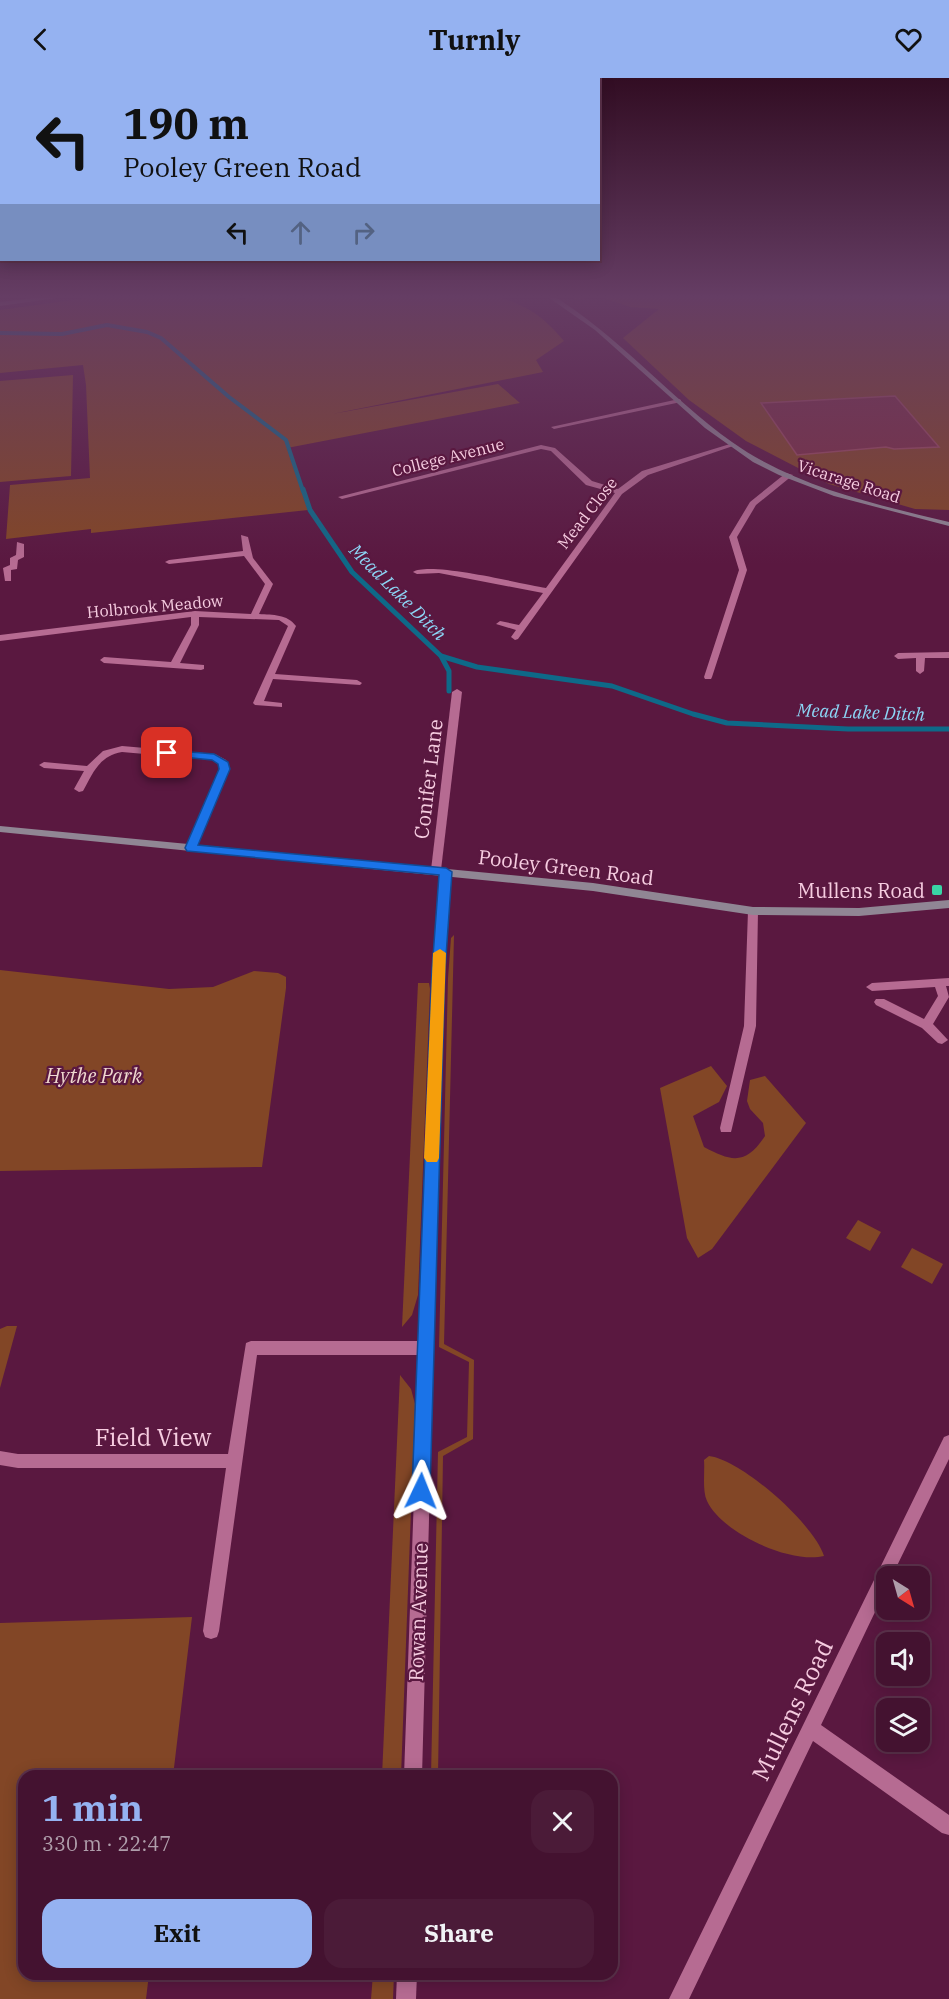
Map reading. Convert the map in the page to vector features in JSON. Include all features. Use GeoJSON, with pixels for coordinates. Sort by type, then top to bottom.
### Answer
{"type":"FeatureCollection","features":[{"type":"Feature","properties":{"kind":"main road","name":"Vicarage Road"},"geometry":{"type":"LineString","coordinates":[[661,385],[732,445],[789,476],[857,501],[949,524]]}},
{"type":"Feature","properties":{"kind":"main road","name":"Pooley Green Road"},"geometry":{"type":"LineString","coordinates":[[0,830],[441,871],[639,893],[753,911],[859,912],[949,904]]}},
{"type":"Feature","properties":{"kind":"street"},"geometry":{"type":"LineString","coordinates":[[554,427],[679,401]]}},
{"type":"Feature","properties":{"kind":"street"},"geometry":{"type":"LineString","coordinates":[[593,418],[603,426]]}},
{"type":"Feature","properties":{"kind":"street","name":"Mead Close"},"geometry":{"type":"LineString","coordinates":[[515,638],[546,591],[619,492],[645,473],[732,445]]}},
{"type":"Feature","properties":{"kind":"street","name":"College Avenue"},"geometry":{"type":"LineString","coordinates":[[342,497],[541,447],[553,449],[589,483],[619,492]]}},
{"type":"Feature","properties":{"kind":"street"},"geometry":{"type":"LineString","coordinates":[[708,677],[743,570],[733,537],[753,504],[789,476]]}},
{"type":"Feature","properties":{"kind":"street"},"geometry":{"type":"LineString","coordinates":[[244,537],[252,564],[266,575],[269,584],[254,616]]}},
{"type":"Feature","properties":{"kind":"street"},"geometry":{"type":"LineString","coordinates":[[5,575],[8,568],[14,567],[14,558],[20,557],[20,544]]}},
{"type":"Feature","properties":{"kind":"street"},"geometry":{"type":"LineString","coordinates":[[169,562],[247,553]]}},
{"type":"Feature","properties":{"kind":"street"},"geometry":{"type":"LineString","coordinates":[[417,572],[439,571],[546,591]]}},
{"type":"Feature","properties":{"kind":"street"},"geometry":{"type":"LineString","coordinates":[[174,665],[195,625],[195,614]]}},
{"type":"Feature","properties":{"kind":"street","name":"Holbrook Meadow"},"geometry":{"type":"LineString","coordinates":[[0,638],[195,614],[280,618],[288,621],[292,626],[258,704],[279,705]]}},
{"type":"Feature","properties":{"kind":"street"},"geometry":{"type":"LineString","coordinates":[[500,624],[520,628]]}},
{"type":"Feature","properties":{"kind":"street"},"geometry":{"type":"LineString","coordinates":[[920,671],[921,655]]}},
{"type":"Feature","properties":{"kind":"street"},"geometry":{"type":"LineString","coordinates":[[898,656],[949,655]]}},
{"type":"Feature","properties":{"kind":"street"},"geometry":{"type":"LineString","coordinates":[[104,660],[201,668]]}},
{"type":"Feature","properties":{"kind":"street"},"geometry":{"type":"LineString","coordinates":[[269,676],[357,683]]}},
{"type":"Feature","properties":{"kind":"street","name":"Conifer Lane"},"geometry":{"type":"LineString","coordinates":[[441,871],[457,692]]}},
{"type":"Feature","properties":{"kind":"street"},"geometry":{"type":"LineString","coordinates":[[79,789],[100,755],[110,750],[122,749],[214,757],[223,762],[224,769],[191,848]]}},
{"type":"Feature","properties":{"kind":"street"},"geometry":{"type":"LineString","coordinates":[[44,765],[89,770]]}},
{"type":"Feature","properties":{"kind":"street","name":"Rowan Avenue"},"geometry":{"type":"LineString","coordinates":[[413,1770],[441,871]]}},
{"type":"Feature","properties":{"kind":"street"},"geometry":{"type":"LineString","coordinates":[[726,1128],[750,1026],[753,911]]}},
{"type":"Feature","properties":{"kind":"street"},"geometry":{"type":"LineString","coordinates":[[872,987],[944,982],[944,996],[926,1025]]}},
{"type":"Feature","properties":{"kind":"street"},"geometry":{"type":"LineString","coordinates":[[880,1002],[926,1025],[942,1040]]}},
{"type":"Feature","properties":{"kind":"street","name":"Field View"},"geometry":{"type":"LineString","coordinates":[[0,1458],[18,1461],[234,1461],[251,1348],[426,1348]]}},
{"type":"Feature","properties":{"kind":"street","name":"Mullens Road"},"geometry":{"type":"LineString","coordinates":[[679,1999],[948,1445]]}},
{"type":"Feature","properties":{"kind":"street"},"geometry":{"type":"LineString","coordinates":[[211,1631],[234,1461]]}},
{"type":"Feature","properties":{"kind":"street"},"geometry":{"type":"LineString","coordinates":[[810,1728],[949,1826]]}},
{"type":"Feature","properties":{"kind":"street"},"geometry":{"type":"LineString","coordinates":[[406,1999],[407,1980]]}},
{"type":"Feature","properties":{"kind":"green space"},"geometry":{"type":"Polygon","coordinates":[[[0,385],[73,385],[71,476],[0,482],[0,385]]]}},
{"type":"Feature","properties":{"kind":"green space"},"geometry":{"type":"Polygon","coordinates":[[[86,385],[479,385],[332,414],[494,385],[499,385],[520,403],[287,448],[308,510],[91,533],[91,529],[6,539],[10,485],[90,478],[86,385]]]}},
{"type":"Feature","properties":{"kind":"green space"},"geometry":{"type":"Polygon","coordinates":[[[673,385],[949,385],[949,510],[915,509],[829,484],[746,441],[689,400],[673,385]]]}},
{"type":"Feature","properties":{"kind":"green space"},"geometry":{"type":"Polygon","coordinates":[[[454,935],[444,1344],[474,1360],[473,1439],[443,1456],[438,1770],[431,1770],[438,1452],[467,1437],[469,1362],[439,1347],[448,978],[451,938],[454,935]]]}},
{"type":"Feature","properties":{"kind":"green space","name":"Hythe Park"},"geometry":{"type":"Polygon","coordinates":[[[0,970],[169,989],[213,987],[254,971],[278,973],[286,977],[262,1167],[0,1171],[0,970]]]}},
{"type":"Feature","properties":{"kind":"green space"},"geometry":{"type":"Polygon","coordinates":[[[418,983],[429,983],[430,989],[418,1295],[412,1315],[402,1327],[418,983]]]}},
{"type":"Feature","properties":{"kind":"green space"},"geometry":{"type":"Polygon","coordinates":[[[711,1066],[727,1086],[719,1102],[693,1116],[704,1147],[723,1156],[738,1158],[745,1156],[758,1145],[765,1136],[763,1123],[750,1109],[747,1101],[750,1080],[765,1076],[806,1123],[712,1249],[698,1258],[687,1238],[660,1088],[711,1066]]]}},
{"type":"Feature","properties":{"kind":"green space"},"geometry":{"type":"Polygon","coordinates":[[[858,1220],[881,1232],[870,1251],[846,1238],[858,1220]]]}},
{"type":"Feature","properties":{"kind":"green space"},"geometry":{"type":"Polygon","coordinates":[[[912,1248],[943,1264],[932,1284],[901,1267],[912,1248]]]}},
{"type":"Feature","properties":{"kind":"green space"},"geometry":{"type":"Polygon","coordinates":[[[17,1326],[0,1388],[0,1329],[17,1326]]]}},
{"type":"Feature","properties":{"kind":"green space"},"geometry":{"type":"Polygon","coordinates":[[[400,1375],[411,1389],[415,1404],[401,1770],[382,1770],[400,1375]]]}},
{"type":"Feature","properties":{"kind":"green space"},"geometry":{"type":"Polygon","coordinates":[[[709,1456],[723,1460],[739,1469],[775,1495],[806,1527],[824,1556],[810,1557],[776,1551],[758,1544],[727,1524],[715,1513],[705,1497],[704,1460],[709,1456]]]}},
{"type":"Feature","properties":{"kind":"green space"},"geometry":{"type":"Polygon","coordinates":[[[192,1617],[174,1770],[18,1770],[18,1980],[148,1980],[146,1999],[0,1999],[0,1623],[192,1617]]]}},
{"type":"Feature","properties":{"kind":"green space"},"geometry":{"type":"Polygon","coordinates":[[[373,1980],[394,1980],[393,1999],[371,1999],[373,1980]]]}},
{"type":"Feature","properties":{"kind":"building"},"geometry":{"type":"Polygon","coordinates":[[[895,396],[939,447],[894,449],[886,447],[797,455],[761,403],[895,396]]]}},
{"type":"Feature","properties":{"kind":"waterway","name":"Mead Lake Ditch"},"geometry":{"type":"LineString","coordinates":[[215,385],[286,440],[303,491]]}},
{"type":"Feature","properties":{"kind":"waterway","name":"Mead Lake Ditch"},"geometry":{"type":"LineString","coordinates":[[303,489],[310,510],[352,572],[441,656]]}},
{"type":"Feature","properties":{"kind":"waterway","name":"Mead Lake Ditch"},"geometry":{"type":"LineString","coordinates":[[441,656],[477,667],[612,686],[693,714],[727,723],[848,729],[949,729]]}},
{"type":"Feature","properties":{"kind":"waterway"},"geometry":{"type":"LineString","coordinates":[[441,656],[449,671],[449,691]]}},
{"type":"Feature","properties":{"kind":"slow traffic"},"geometry":{"type":"LineString","coordinates":[[432,1158],[440,953]]}},
{"type":"Feature","properties":{"kind":"place","name":"Mullens Road"},"geometry":{"type":"Point","coordinates":[937,890]}},
{"type":"Feature","properties":{"kind":"route"},"geometry":{"type":"LineString","coordinates":[[167,753],[214,757],[223,762],[224,769],[191,848],[446,872],[438,970],[421,1491]]}}]}
